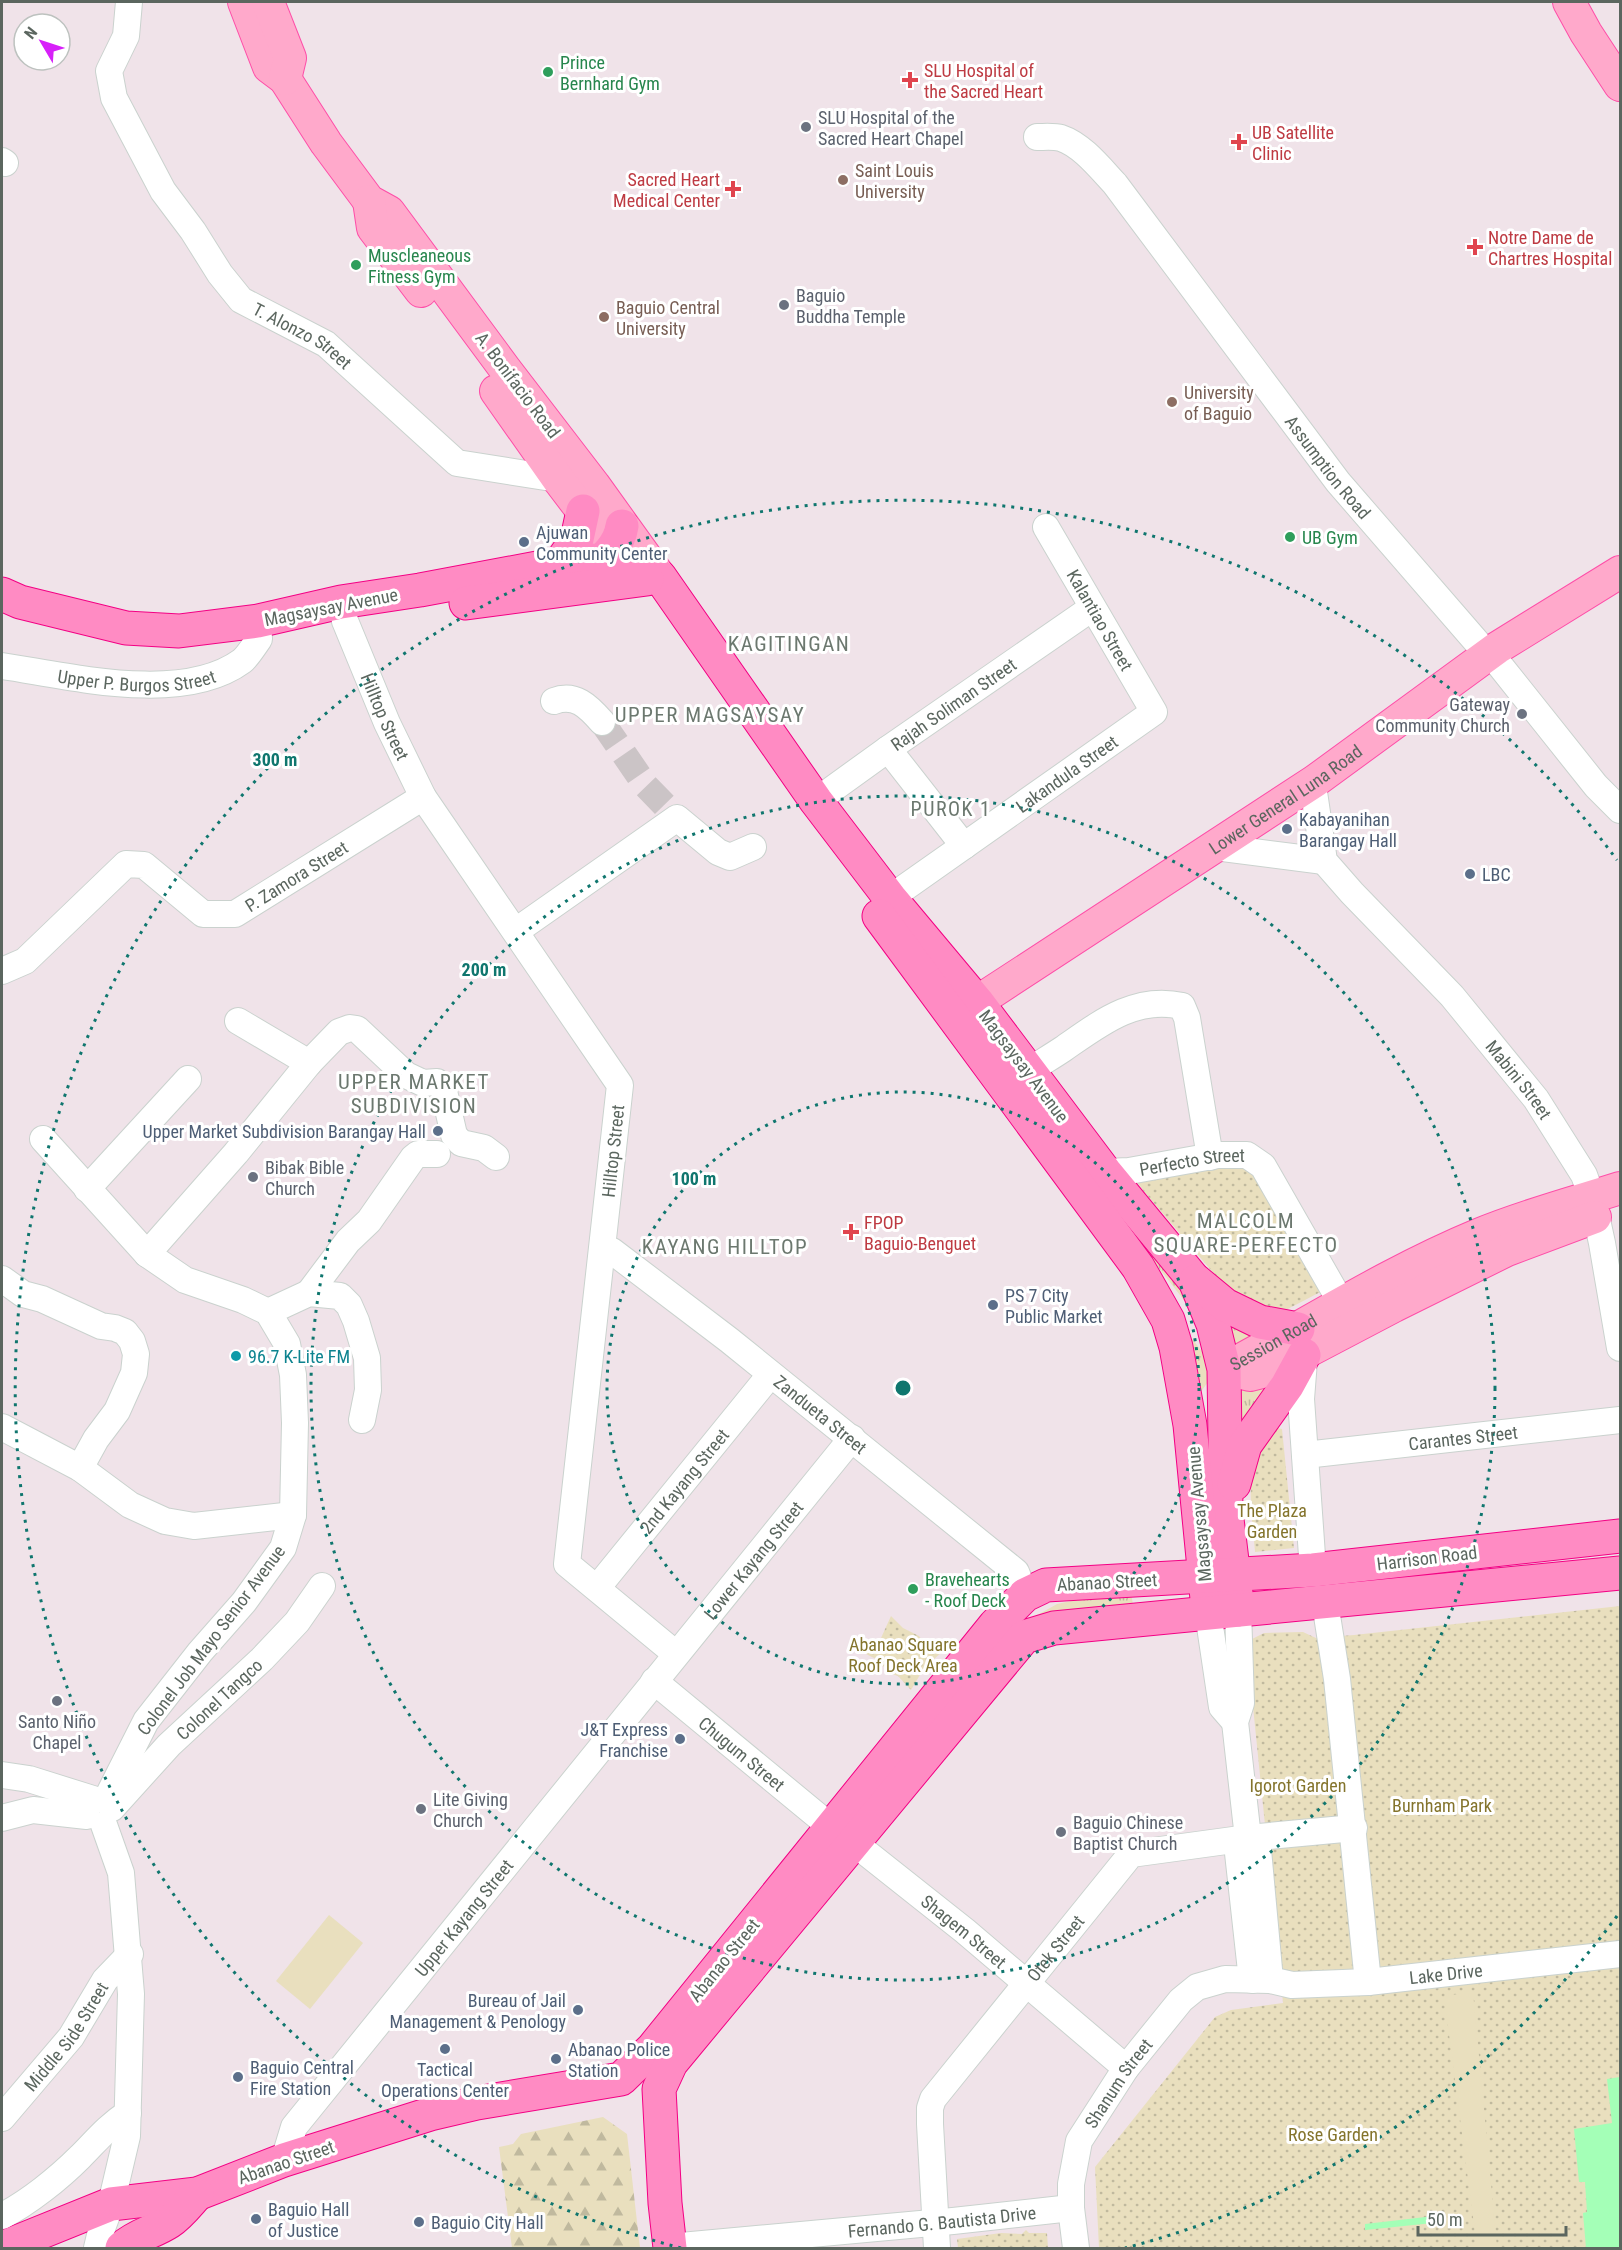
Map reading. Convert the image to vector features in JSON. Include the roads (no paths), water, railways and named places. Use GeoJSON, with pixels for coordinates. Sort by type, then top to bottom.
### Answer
{"type":"FeatureCollection","features":[{"type":"Feature","properties":{"kind":"highway"},"geometry":{"type":"LineString","coordinates":[[565,576],[583,511]]}},
{"type":"Feature","properties":{"kind":"highway","name":"Magsaysay Avenue"},"geometry":{"type":"LineString","coordinates":[[5,607],[117,646],[176,650],[343,611],[565,576],[626,560]]}},
{"type":"Feature","properties":{"kind":"highway","name":"Magsaysay Avenue"},"geometry":{"type":"LineString","coordinates":[[626,560],[890,898],[977,1002],[1027,1072],[1105,1172],[1195,1281],[1213,1324],[1224,1369],[1226,1511],[1219,1577]]}},
{"type":"Feature","properties":{"kind":"highway","name":"Magsaysay Avenue"},"geometry":{"type":"LineString","coordinates":[[626,560],[927,983],[1138,1267],[1168,1320],[1176,1347],[1219,1577],[1223,1612]]}},
{"type":"Feature","properties":{"kind":"highway"},"geometry":{"type":"LineString","coordinates":[[1138,1267],[1165,1293],[1224,1369],[1190,1425]]}},
{"type":"Feature","properties":{"kind":"highway"},"geometry":{"type":"LineString","coordinates":[[1195,1281],[1225,1305],[1301,1342],[1287,1386],[1245,1445],[1226,1511]]}},
{"type":"Feature","properties":{"kind":"highway","name":"Harrison Road"},"geometry":{"type":"LineString","coordinates":[[1219,1577],[1313,1570],[1620,1536]]}},
{"type":"Feature","properties":{"kind":"highway","name":"Harrison Road"},"geometry":{"type":"LineString","coordinates":[[1223,1612],[1620,1573]]}},
{"type":"Feature","properties":{"kind":"highway","name":"Abanao Street"},"geometry":{"type":"LineString","coordinates":[[843,1835],[995,1625],[1025,1595],[1046,1585],[1219,1577]]}},
{"type":"Feature","properties":{"kind":"highway","name":"Abanao Street"},"geometry":{"type":"LineString","coordinates":[[2,2248],[111,2204],[197,2194],[284,2160],[430,2114],[477,2103],[621,2079],[743,1955],[843,1835],[1024,1637],[1054,1628],[1223,1612]]}},
{"type":"Feature","properties":{"kind":"highway","name":"Abanao Street"},"geometry":{"type":"LineString","coordinates":[[670,2248],[660,2131],[659,2089],[671,2063],[743,1955]]}},
{"type":"Feature","properties":{"kind":"highway"},"geometry":{"type":"LineString","coordinates":[[621,2079],[643,2097],[660,2131]]}},
{"type":"Feature","properties":{"kind":"highway"},"geometry":{"type":"LineString","coordinates":[[122,2248],[133,2238],[168,2222],[182,2211],[197,2194]]}},
{"type":"Feature","properties":{"kind":"main road","name":"A. Bonifacio Road"},"geometry":{"type":"LineString","coordinates":[[244,2],[269,67],[285,79],[326,143],[369,201],[389,212],[594,485],[626,560]]}},
{"type":"Feature","properties":{"kind":"main road"},"geometry":{"type":"LineString","coordinates":[[268,2],[290,58],[285,79]]}},
{"type":"Feature","properties":{"kind":"main road"},"geometry":{"type":"LineString","coordinates":[[1569,2],[1620,85]]}},
{"type":"Feature","properties":{"kind":"main road","name":"A. Bonifacio Road"},"geometry":{"type":"LineString","coordinates":[[369,201],[373,228],[489,381],[558,479],[626,560]]}},
{"type":"Feature","properties":{"kind":"main road","name":"Lower General Luna Road"},"geometry":{"type":"LineString","coordinates":[[977,1002],[1315,781],[1492,651],[1620,572]]}},
{"type":"Feature","properties":{"kind":"main road","name":"Session Road"},"geometry":{"type":"LineString","coordinates":[[1224,1369],[1250,1374],[1274,1370],[1342,1304],[1380,1281],[1475,1236],[1607,1203]]}},
{"type":"Feature","properties":{"kind":"main road","name":"Session Road"},"geometry":{"type":"LineString","coordinates":[[1301,1342],[1394,1306],[1607,1203]]}},
{"type":"Feature","properties":{"kind":"street","name":"T. Alonzo Street"},"geometry":{"type":"LineString","coordinates":[[129,2],[126,36],[109,71],[114,98],[163,191],[193,231],[220,274],[241,300],[326,344],[457,463],[558,479]]}},
{"type":"Feature","properties":{"kind":"street","name":"Assumption Road"},"geometry":{"type":"LineString","coordinates":[[1037,136],[1059,138],[1075,146],[1115,184],[1338,482],[1492,651],[1498,663],[1596,786],[1620,810]]}},
{"type":"Feature","properties":{"kind":"street","name":"Kalantiao Street"},"geometry":{"type":"LineString","coordinates":[[1046,527],[1154,712]]}},
{"type":"Feature","properties":{"kind":"street","name":"Rajah Soliman Street"},"geometry":{"type":"LineString","coordinates":[[816,801],[1092,608]]}},
{"type":"Feature","properties":{"kind":"street","name":"Hilltop Street"},"geometry":{"type":"LineString","coordinates":[[343,611],[387,723],[423,797],[620,1085],[567,1564],[676,1654]]}},
{"type":"Feature","properties":{"kind":"street","name":"Upper P. Burgos Street"},"geometry":{"type":"LineString","coordinates":[[2,666],[136,685],[174,684],[215,674],[243,660],[258,630]]}},
{"type":"Feature","properties":{"kind":"street"},"geometry":{"type":"LineString","coordinates":[[554,701],[574,698],[590,709],[602,722]]}},
{"type":"Feature","properties":{"kind":"street","name":"Lakandula Street"},"geometry":{"type":"LineString","coordinates":[[890,898],[1154,712]]}},
{"type":"Feature","properties":{"kind":"street"},"geometry":{"type":"LineString","coordinates":[[888,749],[964,846]]}},
{"type":"Feature","properties":{"kind":"street"},"geometry":{"type":"LineString","coordinates":[[1215,847],[1324,861],[1314,792],[1315,781]]}},
{"type":"Feature","properties":{"kind":"street","name":"P. Zamora Street"},"geometry":{"type":"LineString","coordinates":[[2,971],[25,962],[126,864],[144,865],[203,914],[236,914],[423,797]]}},
{"type":"Feature","properties":{"kind":"street"},"geometry":{"type":"LineString","coordinates":[[516,931],[677,818],[718,852],[730,857],[753,847]]}},
{"type":"Feature","properties":{"kind":"street","name":"Mabini Street"},"geometry":{"type":"LineString","coordinates":[[1324,861],[1450,994],[1536,1099],[1584,1175],[1607,1203],[1620,1348]]}},
{"type":"Feature","properties":{"kind":"street"},"geometry":{"type":"LineString","coordinates":[[1027,1072],[1109,1017],[1135,1008],[1165,1002],[1182,1006],[1187,1018],[1210,1157]]}},
{"type":"Feature","properties":{"kind":"street"},"geometry":{"type":"LineString","coordinates":[[238,1020],[309,1063]]}},
{"type":"Feature","properties":{"kind":"street"},"geometry":{"type":"LineString","coordinates":[[147,1254],[236,1153],[309,1063],[339,1032],[350,1028],[357,1029],[406,1075],[423,1083],[437,1082],[443,1087],[454,1135],[461,1143],[484,1149],[496,1157]]}},
{"type":"Feature","properties":{"kind":"street"},"geometry":{"type":"LineString","coordinates":[[87,1189],[188,1079]]}},
{"type":"Feature","properties":{"kind":"street"},"geometry":{"type":"LineString","coordinates":[[43,1139],[147,1254],[185,1280],[243,1300],[268,1312],[309,1293],[348,1241],[369,1221],[413,1158],[418,1154],[437,1154]]}},
{"type":"Feature","properties":{"kind":"street","name":"Perfecto Street"},"geometry":{"type":"LineString","coordinates":[[1105,1172],[1129,1171],[1210,1157],[1247,1155],[1263,1166],[1342,1304]]}},
{"type":"Feature","properties":{"kind":"street","name":"Zandueta Street"},"geometry":{"type":"LineString","coordinates":[[603,1249],[612,1251],[852,1438],[1016,1572],[1025,1595]]}},
{"type":"Feature","properties":{"kind":"street"},"geometry":{"type":"LineString","coordinates":[[2,1279],[23,1293],[42,1299],[101,1326],[125,1332],[132,1341],[137,1361],[131,1383],[117,1411],[96,1439],[80,1468]]}},
{"type":"Feature","properties":{"kind":"street"},"geometry":{"type":"LineString","coordinates":[[309,1293],[340,1296],[349,1305],[356,1321],[367,1358],[368,1390],[362,1420]]}},
{"type":"Feature","properties":{"kind":"street","name":"Colonel Job Mayo Senior Avenue"},"geometry":{"type":"LineString","coordinates":[[101,1810],[146,1721],[244,1602],[283,1548],[293,1515],[295,1423],[293,1376],[287,1344],[268,1312]]}},
{"type":"Feature","properties":{"kind":"street"},"geometry":{"type":"LineString","coordinates":[[1301,1342],[1301,1399],[1313,1570]]}},
{"type":"Feature","properties":{"kind":"street","name":"2nd Kayang Street"},"geometry":{"type":"LineString","coordinates":[[597,1588],[770,1375]]}},
{"type":"Feature","properties":{"kind":"street","name":"Carantes Street"},"geometry":{"type":"LineString","coordinates":[[1305,1455],[1620,1420]]}},
{"type":"Feature","properties":{"kind":"street"},"geometry":{"type":"LineString","coordinates":[[2,1427],[80,1468],[130,1505],[165,1521],[194,1526],[293,1515]]}},
{"type":"Feature","properties":{"kind":"street","name":"Lower Kayang Street"},"geometry":{"type":"LineString","coordinates":[[654,1681],[852,1438]]}},
{"type":"Feature","properties":{"kind":"street","name":"Colonel Tangco"},"geometry":{"type":"LineString","coordinates":[[101,1810],[262,1659],[297,1622],[322,1586]]}},
{"type":"Feature","properties":{"kind":"street"},"geometry":{"type":"LineString","coordinates":[[1325,1603],[1337,1679],[1354,1828],[1368,1982]]}},
{"type":"Feature","properties":{"kind":"street"},"geometry":{"type":"LineString","coordinates":[[1223,1612],[1241,1703],[1235,1722],[1248,1838],[1239,1853],[1261,1980]]}},
{"type":"Feature","properties":{"kind":"street","name":"Chugum Street"},"geometry":{"type":"LineString","coordinates":[[654,1681],[843,1835]]}},
{"type":"Feature","properties":{"kind":"street","name":"Upper Kayang Street"},"geometry":{"type":"LineString","coordinates":[[284,2160],[294,2127],[654,1681]]}},
{"type":"Feature","properties":{"kind":"street"},"geometry":{"type":"LineString","coordinates":[[2,1775],[29,1779],[101,1810],[121,1873],[130,1954],[131,1994],[127,2136],[111,2204],[97,2248]]}},
{"type":"Feature","properties":{"kind":"street"},"geometry":{"type":"LineString","coordinates":[[2,1818],[33,1810],[101,1810]]}},
{"type":"Feature","properties":{"kind":"street","name":"Otek Street"},"geometry":{"type":"LineString","coordinates":[[937,2248],[930,2124],[933,2099],[1131,1854],[1248,1838],[1354,1828]]}},
{"type":"Feature","properties":{"kind":"street","name":"Shagem Street"},"geometry":{"type":"LineString","coordinates":[[843,1835],[965,1931],[1126,2068]]}},
{"type":"Feature","properties":{"kind":"street","name":"Middle Side Street"},"geometry":{"type":"LineString","coordinates":[[2,2118],[70,2037],[105,1980],[130,1954]]}},
{"type":"Feature","properties":{"kind":"street","name":"Lake Drive"},"geometry":{"type":"LineString","coordinates":[[1261,1980],[1292,1985],[1368,1982],[1620,1954]]}},
{"type":"Feature","properties":{"kind":"street","name":"Shanum Street"},"geometry":{"type":"LineString","coordinates":[[1076,2248],[1071,2208],[1071,2184],[1079,2141],[1126,2068],[1181,2000],[1197,1987],[1226,1978],[1261,1980]]}},
{"type":"Feature","properties":{"kind":"street"},"geometry":{"type":"LineString","coordinates":[[2,2216],[21,2206],[79,2158],[108,2126],[128,2113]]}},
{"type":"Feature","properties":{"kind":"street","name":"Fernando G. Bautista Drive"},"geometry":{"type":"LineString","coordinates":[[670,2248],[1071,2208]]}},
{"type":"Feature","properties":{"kind":"tunnel"},"geometry":{"type":"LineString","coordinates":[[602,722],[646,786],[677,818]]}},
{"type":"Feature","properties":{"kind":"place","name":"Prince Bernhard Gym"},"geometry":{"type":"Point","coordinates":[548,72]}},
{"type":"Feature","properties":{"kind":"place","name":"SLU Hospital of the Sacred Heart"},"geometry":{"type":"Point","coordinates":[910,80]}},
{"type":"Feature","properties":{"kind":"place","name":"SLU Hospital of the Sacred Heart Chapel"},"geometry":{"type":"Point","coordinates":[806,127]}},
{"type":"Feature","properties":{"kind":"place","name":"UB Satellite Clinic"},"geometry":{"type":"Point","coordinates":[1239,142]}},
{"type":"Feature","properties":{"kind":"place","name":"Saint Louis University"},"geometry":{"type":"Point","coordinates":[843,180]}},
{"type":"Feature","properties":{"kind":"place","name":"Sacred Heart Medical Center"},"geometry":{"type":"Point","coordinates":[733,189]}},
{"type":"Feature","properties":{"kind":"place","name":"Notre Dame de Chartres Hospital"},"geometry":{"type":"Point","coordinates":[1475,247]}},
{"type":"Feature","properties":{"kind":"place","name":"Muscleaneous Fitness Gym"},"geometry":{"type":"Point","coordinates":[356,265]}},
{"type":"Feature","properties":{"kind":"place","name":"Baguio Buddha Temple"},"geometry":{"type":"Point","coordinates":[784,305]}},
{"type":"Feature","properties":{"kind":"place","name":"Baguio Central University"},"geometry":{"type":"Point","coordinates":[604,317]}},
{"type":"Feature","properties":{"kind":"place","name":"University of Baguio"},"geometry":{"type":"Point","coordinates":[1172,402]}},
{"type":"Feature","properties":{"kind":"place","name":"UB Gym"},"geometry":{"type":"Point","coordinates":[1290,537]}},
{"type":"Feature","properties":{"kind":"place","name":"Ajuwan Community Center"},"geometry":{"type":"Point","coordinates":[524,542]}},
{"type":"Feature","properties":{"kind":"place","name":"Gateway Community Church"},"geometry":{"type":"Point","coordinates":[1522,714]}},
{"type":"Feature","properties":{"kind":"place","name":"Kabayanihan Barangay Hall"},"geometry":{"type":"Point","coordinates":[1287,829]}},
{"type":"Feature","properties":{"kind":"place","name":"LBC"},"geometry":{"type":"Point","coordinates":[1470,874]}},
{"type":"Feature","properties":{"kind":"place","name":"Upper Market Subdivision Barangay Hall"},"geometry":{"type":"Point","coordinates":[438,1131]}},
{"type":"Feature","properties":{"kind":"place","name":"Bibak Bible Church"},"geometry":{"type":"Point","coordinates":[253,1177]}},
{"type":"Feature","properties":{"kind":"place","name":"FPOP Baguio-Benguet"},"geometry":{"type":"Point","coordinates":[851,1232]}},
{"type":"Feature","properties":{"kind":"place","name":"PS 7 City Public Market"},"geometry":{"type":"Point","coordinates":[993,1305]}},
{"type":"Feature","properties":{"kind":"place","name":"96.7 K-Lite FM"},"geometry":{"type":"Point","coordinates":[236,1356]}},
{"type":"Feature","properties":{"kind":"place","name":"Bravehearts - Roof Deck"},"geometry":{"type":"Point","coordinates":[913,1589]}},
{"type":"Feature","properties":{"kind":"place","name":"Santo Niño Chapel"},"geometry":{"type":"Point","coordinates":[57,1701]}},
{"type":"Feature","properties":{"kind":"place","name":"J&T Express Franchise"},"geometry":{"type":"Point","coordinates":[680,1739]}},
{"type":"Feature","properties":{"kind":"place","name":"Lite Giving Church"},"geometry":{"type":"Point","coordinates":[421,1809]}},
{"type":"Feature","properties":{"kind":"place","name":"Baguio Chinese Baptist Church"},"geometry":{"type":"Point","coordinates":[1061,1832]}},
{"type":"Feature","properties":{"kind":"place","name":"Bureau of Jail Management & Penology"},"geometry":{"type":"Point","coordinates":[578,2010]}},
{"type":"Feature","properties":{"kind":"place","name":"Tactical Operations Center"},"geometry":{"type":"Point","coordinates":[445,2049]}},
{"type":"Feature","properties":{"kind":"place","name":"Abanao Police Station"},"geometry":{"type":"Point","coordinates":[556,2059]}},
{"type":"Feature","properties":{"kind":"place","name":"Baguio Central Fire Station"},"geometry":{"type":"Point","coordinates":[238,2077]}},
{"type":"Feature","properties":{"kind":"place","name":"Baguio Hall of Justice"},"geometry":{"type":"Point","coordinates":[256,2219]}},
{"type":"Feature","properties":{"kind":"place","name":"Baguio City Hall"},"geometry":{"type":"Point","coordinates":[419,2222]}},
{"type":"Feature","properties":{"kind":"district","name":"KAGITINGAN"},"geometry":{"type":"Point","coordinates":[789,644]}},
{"type":"Feature","properties":{"kind":"district","name":"UPPER MAGSAYSAY"},"geometry":{"type":"Point","coordinates":[710,715]}},
{"type":"Feature","properties":{"kind":"district","name":"PUROK 1"},"geometry":{"type":"Point","coordinates":[951,809]}},
{"type":"Feature","properties":{"kind":"district","name":"UPPER MARKET SUBDIVISION"},"geometry":{"type":"Point","coordinates":[414,1094]}},
{"type":"Feature","properties":{"kind":"district","name":"MALCOLM SQUARE-PERFECTO"},"geometry":{"type":"Point","coordinates":[1246,1233]}},
{"type":"Feature","properties":{"kind":"district","name":"KAYANG HILLTOP"},"geometry":{"type":"Point","coordinates":[725,1247]}},
{"type":"Feature","properties":{"kind":"park label","name":"The Plaza Garden"},"geometry":{"type":"Point","coordinates":[1272,1520]}},
{"type":"Feature","properties":{"kind":"park label","name":"Abanao Square Roof Deck Area"},"geometry":{"type":"Point","coordinates":[903,1654]}},
{"type":"Feature","properties":{"kind":"park label","name":"Igorot Garden"},"geometry":{"type":"Point","coordinates":[1298,1785]}},
{"type":"Feature","properties":{"kind":"park label","name":"Burnham Park"},"geometry":{"type":"Point","coordinates":[1442,1805]}},
{"type":"Feature","properties":{"kind":"park label","name":"Rose Garden"},"geometry":{"type":"Point","coordinates":[1333,2134]}}]}
